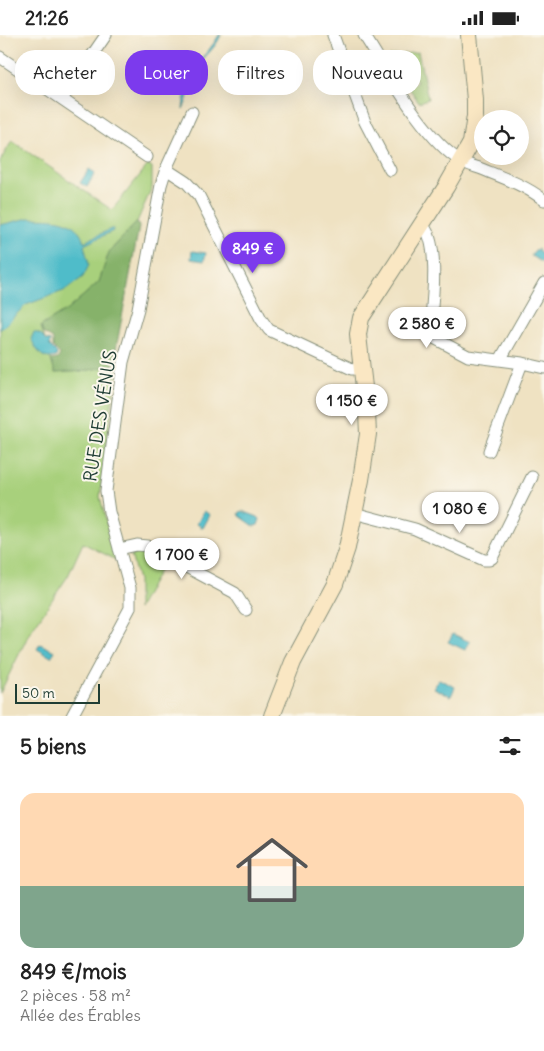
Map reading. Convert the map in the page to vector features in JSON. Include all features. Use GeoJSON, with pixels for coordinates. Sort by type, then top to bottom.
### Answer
{"type":"FeatureCollection","features":[{"type":"Feature","properties":{"kind":"street"},"geometry":{"type":"LineString","coordinates":[[62,99],[106,35]]}},
{"type":"Feature","properties":{"kind":"street"},"geometry":{"type":"LineString","coordinates":[[333,35],[366,122],[390,170]]}},
{"type":"Feature","properties":{"kind":"street"},"geometry":{"type":"LineString","coordinates":[[364,35],[428,129],[461,161],[543,194]]}},
{"type":"Feature","properties":{"kind":"street"},"geometry":{"type":"LineString","coordinates":[[272,716],[293,662],[336,585],[347,548],[368,434],[358,334],[361,318],[461,161],[472,139],[475,116],[469,35]]}},
{"type":"Feature","properties":{"kind":"street"},"geometry":{"type":"LineString","coordinates":[[0,57],[147,157]]}},
{"type":"Feature","properties":{"kind":"street","name":"RUE DES VÉNUS"},"geometry":{"type":"LineString","coordinates":[[72,716],[130,608],[130,588],[106,502],[107,480],[123,362],[138,309],[161,185],[166,169],[192,111]]}},
{"type":"Feature","properties":{"kind":"street"},"geometry":{"type":"LineString","coordinates":[[166,169],[186,182],[199,196],[261,319],[269,330],[352,369],[361,369]]}},
{"type":"Feature","properties":{"kind":"street"},"geometry":{"type":"LineString","coordinates":[[421,224],[426,228],[433,254],[431,334],[439,341],[468,355],[522,363],[544,369]]}},
{"type":"Feature","properties":{"kind":"street"},"geometry":{"type":"LineString","coordinates":[[500,360],[544,283]]}},
{"type":"Feature","properties":{"kind":"street"},"geometry":{"type":"LineString","coordinates":[[489,451],[522,363]]}},
{"type":"Feature","properties":{"kind":"street"},"geometry":{"type":"LineString","coordinates":[[354,513],[414,529],[484,560],[489,560],[492,558],[532,477]]}},
{"type":"Feature","properties":{"kind":"street"},"geometry":{"type":"LineString","coordinates":[[119,549],[138,545],[147,546],[235,593],[246,610]]}},
{"type":"Feature","properties":{"kind":"green space"},"geometry":{"type":"Polygon","coordinates":[[[421,66],[428,99],[419,102],[414,95],[421,95],[421,66]]]}},
{"type":"Feature","properties":{"kind":"green space"},"geometry":{"type":"Polygon","coordinates":[[[12,141],[112,210],[148,165],[152,167],[152,187],[137,222],[109,252],[99,282],[67,310],[41,326],[55,373],[117,366],[100,497],[116,560],[83,543],[68,576],[29,634],[0,693],[0,161],[12,141]]]}},
{"type":"Feature","properties":{"kind":"green space"},"geometry":{"type":"Polygon","coordinates":[[[137,222],[139,227],[113,365],[85,371],[55,373],[51,360],[58,359],[60,354],[53,347],[53,339],[43,333],[41,326],[67,310],[99,282],[109,252],[137,222]]]}},
{"type":"Feature","properties":{"kind":"green space"},"geometry":{"type":"Polygon","coordinates":[[[143,550],[165,560],[138,609],[138,580],[131,555],[143,550]]]}},
{"type":"Feature","properties":{"kind":"water"},"geometry":{"type":"Polygon","coordinates":[[[219,35],[221,35],[208,54],[219,35]]]}},
{"type":"Feature","properties":{"kind":"water"},"geometry":{"type":"Polygon","coordinates":[[[185,95],[188,95],[183,109],[185,95]]]}},
{"type":"Feature","properties":{"kind":"water"},"geometry":{"type":"Polygon","coordinates":[[[89,169],[95,173],[87,187],[80,183],[89,169]]]}},
{"type":"Feature","properties":{"kind":"water"},"geometry":{"type":"Polygon","coordinates":[[[29,218],[55,219],[69,223],[75,227],[84,242],[113,228],[113,231],[84,245],[89,265],[83,277],[66,290],[26,305],[0,330],[0,225],[29,218]]]}},
{"type":"Feature","properties":{"kind":"water"},"geometry":{"type":"Polygon","coordinates":[[[538,249],[544,255],[543,263],[531,256],[538,249]]]}},
{"type":"Feature","properties":{"kind":"water"},"geometry":{"type":"Polygon","coordinates":[[[192,251],[206,253],[204,261],[191,259],[192,251]]]}},
{"type":"Feature","properties":{"kind":"water"},"geometry":{"type":"Polygon","coordinates":[[[34,332],[42,335],[45,340],[51,341],[49,345],[57,353],[56,357],[47,358],[40,354],[31,339],[34,332]]]}},
{"type":"Feature","properties":{"kind":"water"},"geometry":{"type":"Polygon","coordinates":[[[204,511],[210,515],[203,528],[197,524],[204,511]]]}},
{"type":"Feature","properties":{"kind":"water"},"geometry":{"type":"Polygon","coordinates":[[[242,511],[258,517],[260,519],[258,525],[254,526],[240,516],[239,513],[242,511]]]}},
{"type":"Feature","properties":{"kind":"water"},"geometry":{"type":"Polygon","coordinates":[[[453,634],[470,642],[465,650],[448,642],[453,634]]]}},
{"type":"Feature","properties":{"kind":"water"},"geometry":{"type":"Polygon","coordinates":[[[40,644],[55,651],[51,657],[37,649],[40,644]]]}},
{"type":"Feature","properties":{"kind":"water"},"geometry":{"type":"Polygon","coordinates":[[[439,679],[455,687],[451,696],[434,688],[439,679]]]}}]}
